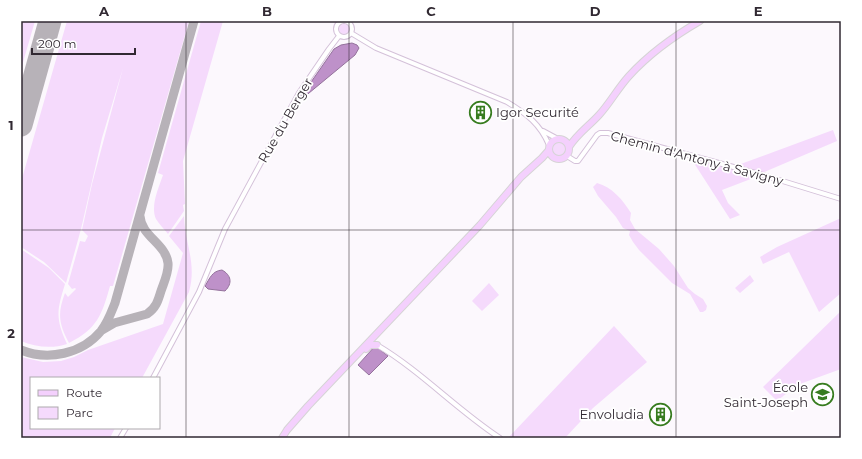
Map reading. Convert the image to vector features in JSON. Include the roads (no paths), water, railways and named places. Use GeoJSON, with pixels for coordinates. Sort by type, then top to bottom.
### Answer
{"type":"FeatureCollection","features":[{"type":"Feature","properties":{"kind":"main road"},"geometry":{"type":"LineString","coordinates":[[529,169],[543,161],[554,158],[562,159],[567,156],[569,147],[575,139],[598,116],[629,77],[645,60],[659,48],[700,21]]}},
{"type":"Feature","properties":{"kind":"main road"},"geometry":{"type":"LineString","coordinates":[[282,438],[297,418],[480,225],[512,186],[542,158],[552,141],[573,136],[590,124]]}},
{"type":"Feature","properties":{"kind":"main road"},"geometry":{"type":"LineString","coordinates":[[560,139],[567,142],[569,147]]}},
{"type":"Feature","properties":{"kind":"main road"},"geometry":{"type":"LineString","coordinates":[[549,148],[550,154],[554,158]]}},
{"type":"Feature","properties":{"kind":"main road"},"geometry":{"type":"LineString","coordinates":[[354,358],[359,356],[370,345],[377,344],[374,340],[386,327],[387,322]]}},
{"type":"Feature","properties":{"kind":"street"},"geometry":{"type":"LineString","coordinates":[[342,21],[349,22],[352,28],[351,33],[345,37],[339,36],[336,30],[337,24],[342,21]]}},
{"type":"Feature","properties":{"kind":"street"},"geometry":{"type":"LineString","coordinates":[[351,33],[376,48],[507,102],[524,113],[543,131],[560,139]]}},
{"type":"Feature","properties":{"kind":"street","name":"Rue du Berger"},"geometry":{"type":"LineString","coordinates":[[154,377],[199,292],[216,248],[236,208],[299,93],[329,48],[339,36]]}},
{"type":"Feature","properties":{"kind":"street"},"geometry":{"type":"LineString","coordinates":[[543,131],[549,148]]}},
{"type":"Feature","properties":{"kind":"street","name":"Chemin d'Antony à Savigny"},"geometry":{"type":"LineString","coordinates":[[567,156],[575,161],[578,161],[597,135],[600,133],[608,133],[763,175],[841,199]]}},
{"type":"Feature","properties":{"kind":"street"},"geometry":{"type":"LineString","coordinates":[[377,344],[394,355],[500,438]]}},
{"type":"Feature","properties":{"kind":"street"},"geometry":{"type":"LineString","coordinates":[[120,438],[125,429]]}},
{"type":"Feature","properties":{"kind":"place","name":"Igor Securité"},"geometry":{"type":"Point","coordinates":[480,112]}},
{"type":"Feature","properties":{"kind":"place","name":"École Saint-Joseph"},"geometry":{"type":"Point","coordinates":[823,394]}},
{"type":"Feature","properties":{"kind":"place","name":"Envoludia"},"geometry":{"type":"Point","coordinates":[660,414]}}]}
